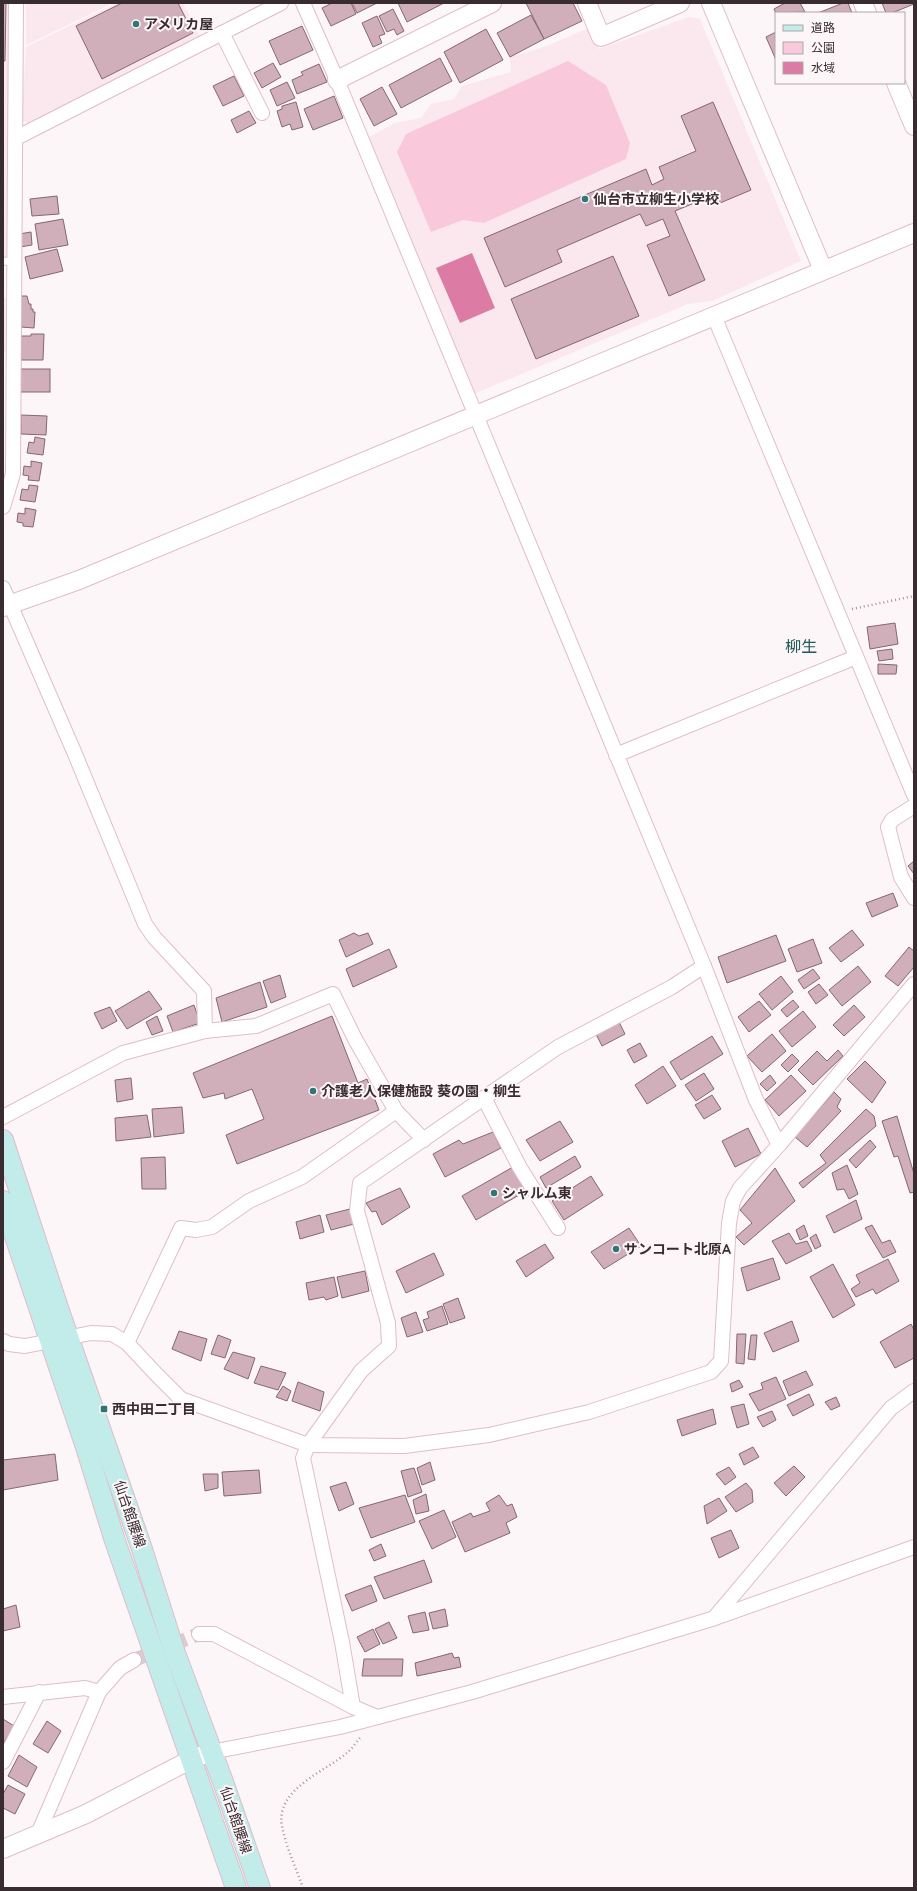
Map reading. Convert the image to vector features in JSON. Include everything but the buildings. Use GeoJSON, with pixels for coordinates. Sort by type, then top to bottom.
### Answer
{"type":"FeatureCollection","features":[{"type":"Feature","properties":{"kind":"main road","name":"仙台館腰線"},"geometry":{"type":"LineString","coordinates":[[3,1140],[117,1548],[202,1787],[236,1888]]}},
{"type":"Feature","properties":{"kind":"main road","name":"仙台館腰線"},"geometry":{"type":"LineString","coordinates":[[3,1201],[60,1340],[141,1546],[175,1653],[222,1779],[260,1888]]}},
{"type":"Feature","properties":{"kind":"street"},"geometry":{"type":"LineString","coordinates":[[3,506],[13,474],[9,364],[9,262],[16,138],[16,3]]}},
{"type":"Feature","properties":{"kind":"street"},"geometry":{"type":"LineString","coordinates":[[16,138],[281,3]]}},
{"type":"Feature","properties":{"kind":"street"},"geometry":{"type":"LineString","coordinates":[[303,3],[337,80],[704,966],[756,1100],[779,1145]]}},
{"type":"Feature","properties":{"kind":"street"},"geometry":{"type":"LineString","coordinates":[[337,80],[492,3]]}},
{"type":"Feature","properties":{"kind":"street"},"geometry":{"type":"LineString","coordinates":[[587,3],[601,37],[680,3]]}},
{"type":"Feature","properties":{"kind":"street"},"geometry":{"type":"LineString","coordinates":[[711,3],[823,270]]}},
{"type":"Feature","properties":{"kind":"street"},"geometry":{"type":"LineString","coordinates":[[222,33],[262,113]]}},
{"type":"Feature","properties":{"kind":"street"},"geometry":{"type":"LineString","coordinates":[[896,84],[914,126]]}},
{"type":"Feature","properties":{"kind":"street"},"geometry":{"type":"LineString","coordinates":[[6,607],[86,577],[914,233]]}},
{"type":"Feature","properties":{"kind":"street"},"geometry":{"type":"LineString","coordinates":[[714,316],[914,795]]}},
{"type":"Feature","properties":{"kind":"street"},"geometry":{"type":"LineString","coordinates":[[3,588],[6,607],[75,754],[145,924],[154,937],[204,991],[205,1031]]}},
{"type":"Feature","properties":{"kind":"street"},"geometry":{"type":"LineString","coordinates":[[616,755],[856,657]]}},
{"type":"Feature","properties":{"kind":"street"},"geometry":{"type":"LineString","coordinates":[[914,806],[892,820],[888,827],[901,876],[914,898]]}},
{"type":"Feature","properties":{"kind":"street"},"geometry":{"type":"LineString","coordinates":[[353,1707],[342,1642],[303,1458],[308,1445],[361,1371],[389,1346],[388,1323],[357,1211],[360,1183],[558,1047],[672,987],[704,966]]}},
{"type":"Feature","properties":{"kind":"street"},"geometry":{"type":"LineString","coordinates":[[3,1341],[9,1344],[26,1346],[91,1333],[112,1334],[127,1343],[181,1399],[308,1445],[404,1446],[489,1435],[589,1412],[711,1372],[721,1361],[729,1223],[733,1201],[740,1188],[779,1145],[914,984]]}},
{"type":"Feature","properties":{"kind":"street"},"geometry":{"type":"LineString","coordinates":[[3,1117],[123,1053],[205,1031],[256,1026],[333,994],[355,1039],[396,1111],[424,1140]]}},
{"type":"Feature","properties":{"kind":"street"},"geometry":{"type":"LineString","coordinates":[[484,1098],[520,1168],[558,1228]]}},
{"type":"Feature","properties":{"kind":"street"},"geometry":{"type":"LineString","coordinates":[[127,1343],[181,1228],[196,1230],[212,1227],[249,1201],[302,1177],[396,1111]]}},
{"type":"Feature","properties":{"kind":"street"},"geometry":{"type":"LineString","coordinates":[[715,1618],[891,1408],[914,1391]]}},
{"type":"Feature","properties":{"kind":"street"},"geometry":{"type":"LineString","coordinates":[[3,1849],[86,1814],[192,1759],[211,1752],[340,1727],[377,1718],[554,1668],[715,1618],[914,1547]]}},
{"type":"Feature","properties":{"kind":"street"},"geometry":{"type":"LineString","coordinates":[[199,1634],[214,1634],[353,1707],[377,1718]]}},
{"type":"Feature","properties":{"kind":"street"},"geometry":{"type":"LineString","coordinates":[[38,1834],[99,1692],[120,1668],[134,1660]]}},
{"type":"Feature","properties":{"kind":"street"},"geometry":{"type":"LineString","coordinates":[[3,1697],[85,1688],[99,1692]]}},
{"type":"Feature","properties":{"kind":"street"},"geometry":{"type":"LineString","coordinates":[[3,1762],[39,1692]]}},
{"type":"Feature","properties":{"kind":"path"},"geometry":{"type":"LineString","coordinates":[[838,612],[914,596]]}},
{"type":"Feature","properties":{"kind":"path"},"geometry":{"type":"LineString","coordinates":[[303,1888],[282,1826],[282,1809],[290,1795],[348,1752],[377,1718]]}},
{"type":"Feature","properties":{"kind":"shaded area"},"geometry":{"type":"Polygon","coordinates":[[[3,3],[9,3],[8,258],[3,258],[3,3]]]}},
{"type":"Feature","properties":{"kind":"shaded area"},"geometry":{"type":"Polygon","coordinates":[[[26,3],[113,3],[26,45],[26,3]]]}},
{"type":"Feature","properties":{"kind":"shaded area"},"geometry":{"type":"Polygon","coordinates":[[[117,3],[183,3],[200,37],[28,123],[22,120],[26,47],[117,3]]]}},
{"type":"Feature","properties":{"kind":"shaded area","name":"仙台市立柳生小学校"},"geometry":{"type":"Polygon","coordinates":[[[689,17],[700,19],[801,261],[712,301],[688,304],[474,394],[369,137],[395,123],[421,118],[431,104],[454,99],[462,86],[511,72],[510,57],[547,46],[588,28],[599,49],[689,17]]]}},
{"type":"Feature","properties":{"kind":"shaded area"},"geometry":{"type":"Polygon","coordinates":[[[3,298],[7,298],[6,352],[3,354],[3,298]]]}},
{"type":"Feature","properties":{"kind":"green space"},"geometry":{"type":"Polygon","coordinates":[[[568,61],[606,85],[630,143],[626,159],[484,223],[463,220],[431,232],[397,152],[406,134],[568,61]]]}},
{"type":"Feature","properties":{"kind":"water"},"geometry":{"type":"Polygon","coordinates":[[[472,253],[495,308],[460,323],[436,268],[472,253]]]}},
{"type":"Feature","properties":{"kind":"tunnel"},"geometry":{"type":"LineString","coordinates":[[134,1660],[199,1634]]}},
{"type":"Feature","properties":{"kind":"place","name":"アメリカ屋"},"geometry":{"type":"Point","coordinates":[136,24]}},
{"type":"Feature","properties":{"kind":"place","name":"仙台市立柳生小学校"},"geometry":{"type":"Point","coordinates":[585,199]}},
{"type":"Feature","properties":{"kind":"place","name":"介護老人保健施設 葵の園・柳生"},"geometry":{"type":"Point","coordinates":[313,1091]}},
{"type":"Feature","properties":{"kind":"place","name":"シャルム東"},"geometry":{"type":"Point","coordinates":[494,1193]}},
{"type":"Feature","properties":{"kind":"place","name":"サンコート北原A"},"geometry":{"type":"Point","coordinates":[616,1249]}},
{"type":"Feature","properties":{"kind":"place","name":"西中田二丁目"},"geometry":{"type":"Point","coordinates":[104,1409]}},
{"type":"Feature","properties":{"kind":"district","name":"柳生"},"geometry":{"type":"Point","coordinates":[801,646]}}]}
